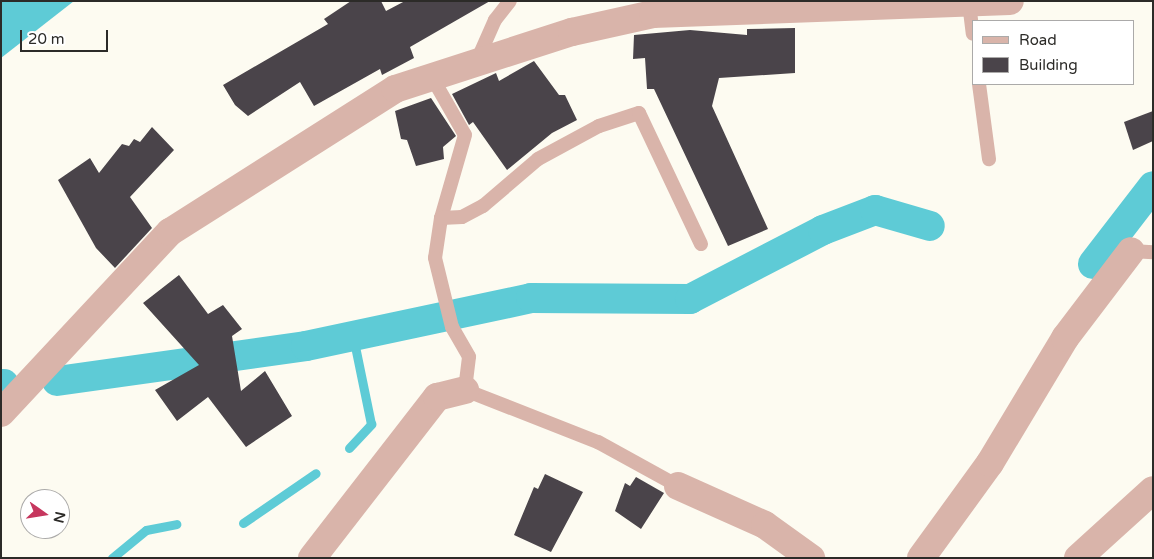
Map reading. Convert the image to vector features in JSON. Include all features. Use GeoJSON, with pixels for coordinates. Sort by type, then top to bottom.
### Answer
{"type":"FeatureCollection","features":[{"type":"Feature","properties":{"kind":"street"},"geometry":{"type":"LineString","coordinates":[[1,413],[170,232],[395,89],[433,80],[572,32],[653,14],[1010,1]]}},
{"type":"Feature","properties":{"kind":"street"},"geometry":{"type":"LineString","coordinates":[[921,558],[990,463],[1065,338],[1142,251]]}},
{"type":"Feature","properties":{"kind":"street"},"geometry":{"type":"LineString","coordinates":[[312,558],[437,397],[465,390]]}},
{"type":"Feature","properties":{"kind":"street"},"geometry":{"type":"LineString","coordinates":[[678,486],[765,525],[811,558]]}},
{"type":"Feature","properties":{"kind":"street"},"geometry":{"type":"LineString","coordinates":[[1078,558],[1153,490]]}},
{"type":"Feature","properties":{"kind":"lane"},"geometry":{"type":"LineString","coordinates":[[475,65],[495,20],[510,1]]}},
{"type":"Feature","properties":{"kind":"lane"},"geometry":{"type":"LineString","coordinates":[[969,3],[972,26]]}},
{"type":"Feature","properties":{"kind":"lane"},"geometry":{"type":"LineString","coordinates":[[433,80],[465,134],[441,218],[435,258],[452,327],[469,357],[465,390],[598,442],[678,486]]}},
{"type":"Feature","properties":{"kind":"lane"},"geometry":{"type":"LineString","coordinates":[[979,85],[989,159]]}},
{"type":"Feature","properties":{"kind":"lane"},"geometry":{"type":"LineString","coordinates":[[441,218],[462,217],[483,206],[538,159],[599,126],[640,113],[701,244]]}},
{"type":"Feature","properties":{"kind":"water"},"geometry":{"type":"Polygon","coordinates":[[[1,1],[74,1],[1,58],[1,1]]]}},
{"type":"Feature","properties":{"kind":"building"},"geometry":{"type":"Polygon","coordinates":[[[351,1],[381,1],[386,11],[405,1],[490,1],[410,47],[414,58],[382,75],[380,69],[314,106],[300,82],[248,116],[235,105],[223,85],[328,24],[324,19],[351,1]]]}},
{"type":"Feature","properties":{"kind":"building"},"geometry":{"type":"Polygon","coordinates":[[[795,28],[795,73],[719,78],[712,106],[768,229],[728,246],[654,89],[647,89],[645,58],[633,59],[634,35],[690,30],[747,35],[747,29],[795,28]]]}},
{"type":"Feature","properties":{"kind":"building"},"geometry":{"type":"Polygon","coordinates":[[[534,61],[559,95],[565,95],[577,120],[552,133],[507,170],[473,122],[469,125],[452,94],[496,73],[499,81],[534,61]]]}},
{"type":"Feature","properties":{"kind":"building"},"geometry":{"type":"Polygon","coordinates":[[[431,98],[456,136],[443,147],[444,159],[416,166],[407,140],[401,139],[395,111],[431,98]]]}},
{"type":"Feature","properties":{"kind":"building"},"geometry":{"type":"Polygon","coordinates":[[[1153,111],[1153,141],[1133,150],[1124,122],[1153,111]]]}},
{"type":"Feature","properties":{"kind":"building"},"geometry":{"type":"Polygon","coordinates":[[[152,127],[174,150],[130,197],[152,228],[115,268],[96,248],[58,180],[90,158],[99,173],[122,144],[129,146],[134,139],[140,142],[152,127]]]}},
{"type":"Feature","properties":{"kind":"building"},"geometry":{"type":"Polygon","coordinates":[[[179,275],[208,314],[223,305],[242,329],[232,336],[241,391],[265,371],[292,416],[246,447],[208,397],[177,421],[155,390],[199,365],[143,303],[179,275]]]}},
{"type":"Feature","properties":{"kind":"building"},"geometry":{"type":"Polygon","coordinates":[[[545,474],[583,492],[551,552],[514,535],[534,487],[538,489],[545,474]]]}},
{"type":"Feature","properties":{"kind":"building"},"geometry":{"type":"Polygon","coordinates":[[[636,477],[664,493],[641,529],[615,511],[625,483],[630,486],[636,477]]]}},
{"type":"Feature","properties":{"kind":"waterway"},"geometry":{"type":"LineString","coordinates":[[1093,264],[1153,186]]}},
{"type":"Feature","properties":{"kind":"waterway"},"geometry":{"type":"LineString","coordinates":[[57,381],[306,346],[531,298],[690,299],[823,230],[875,210],[930,226]]}},
{"type":"Feature","properties":{"kind":"waterway"},"geometry":{"type":"LineString","coordinates":[[349,448],[371,424],[353,336]]}},
{"type":"Feature","properties":{"kind":"waterway"},"geometry":{"type":"LineString","coordinates":[[243,523],[316,473]]}},
{"type":"Feature","properties":{"kind":"waterway"},"geometry":{"type":"LineString","coordinates":[[112,558],[146,530],[176,524]]}}]}
